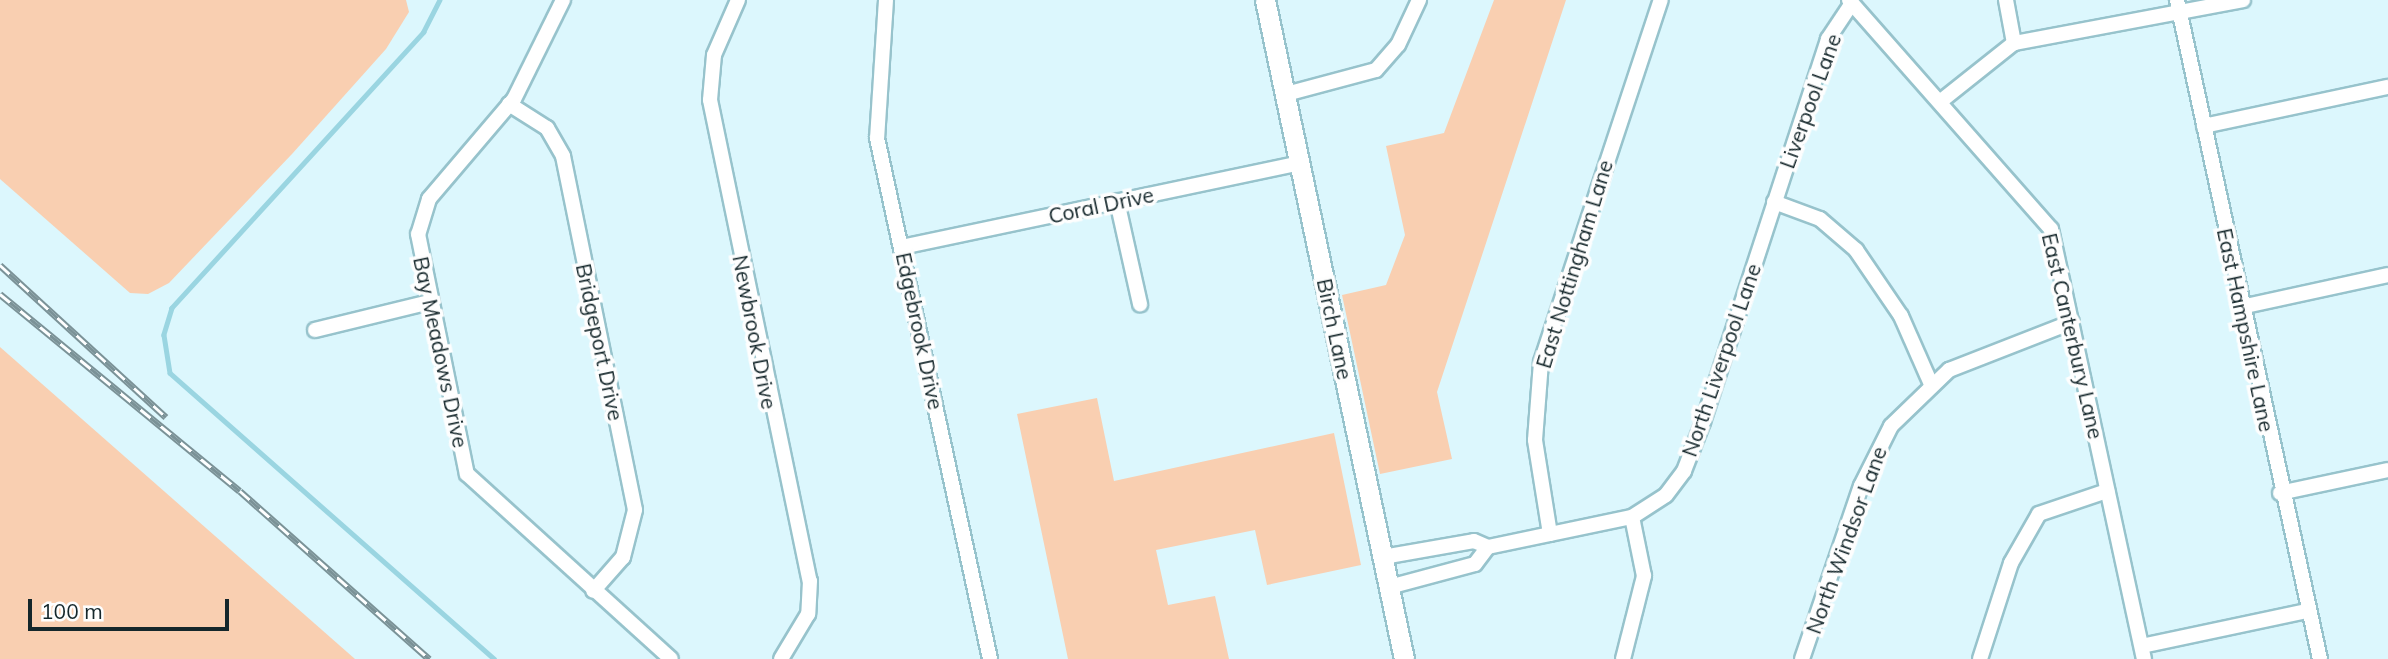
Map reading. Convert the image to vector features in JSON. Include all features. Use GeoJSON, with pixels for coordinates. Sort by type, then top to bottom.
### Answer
{"type":"FeatureCollection","features":[{"type":"Feature","properties":{"kind":"street","name":"Bay Meadows Drive"},"geometry":{"type":"LineString","coordinates":[[563,0],[509,104],[453,168],[418,220],[430,302],[467,474],[671,659]]}},
{"type":"Feature","properties":{"kind":"street","name":"Newbrook Drive"},"geometry":{"type":"LineString","coordinates":[[738,0],[714,55],[710,100],[810,581],[808,614],[781,659]]}},
{"type":"Feature","properties":{"kind":"street","name":"Edgebrook Drive"},"geometry":{"type":"LineString","coordinates":[[886,0],[877,138],[990,659]]}},
{"type":"Feature","properties":{"kind":"street","name":"Birch Lane"},"geometry":{"type":"LineString","coordinates":[[1265,0],[1404,659]]}},
{"type":"Feature","properties":{"kind":"street"},"geometry":{"type":"LineString","coordinates":[[1286,94],[1376,69],[1398,45],[1419,0]]}},
{"type":"Feature","properties":{"kind":"street","name":"East Nottingham Lane"},"geometry":{"type":"LineString","coordinates":[[1550,534],[1535,440],[1541,362],[1661,0]]}},
{"type":"Feature","properties":{"kind":"street"},"geometry":{"type":"LineString","coordinates":[[2006,0],[2014,43]]}},
{"type":"Feature","properties":{"kind":"street"},"geometry":{"type":"LineString","coordinates":[[1941,101],[2014,43],[2178,6],[2243,0]]}},
{"type":"Feature","properties":{"kind":"street","name":"East Canterbury Lane"},"geometry":{"type":"LineString","coordinates":[[1850,2],[1941,101],[2051,229],[2143,652]]}},
{"type":"Feature","properties":{"kind":"street","name":"Liverpool Lane"},"geometry":{"type":"LineString","coordinates":[[1774,202],[1828,39],[1850,2]]}},
{"type":"Feature","properties":{"kind":"street","name":"East Hampshire Lane"},"geometry":{"type":"LineString","coordinates":[[2178,6],[2280,493],[2306,611],[2320,659]]}},
{"type":"Feature","properties":{"kind":"street"},"geometry":{"type":"LineString","coordinates":[[2204,126],[2388,87]]}},
{"type":"Feature","properties":{"kind":"street","name":"Bridgeport Drive"},"geometry":{"type":"LineString","coordinates":[[509,104],[547,128],[563,156],[635,510],[623,557],[593,591]]}},
{"type":"Feature","properties":{"kind":"street","name":"Coral Drive"},"geometry":{"type":"LineString","coordinates":[[902,247],[1300,163]]}},
{"type":"Feature","properties":{"kind":"street"},"geometry":{"type":"LineString","coordinates":[[1117,201],[1140,304]]}},
{"type":"Feature","properties":{"kind":"street"},"geometry":{"type":"LineString","coordinates":[[1774,202],[1820,219],[1856,250],[1901,316],[1931,384]]}},
{"type":"Feature","properties":{"kind":"street","name":"North Liverpool Lane"},"geometry":{"type":"LineString","coordinates":[[1383,557],[1474,541],[1488,547],[1632,517],[1666,495],[1684,471],[1774,202]]}},
{"type":"Feature","properties":{"kind":"street"},"geometry":{"type":"LineString","coordinates":[[2241,307],[2388,275]]}},
{"type":"Feature","properties":{"kind":"street"},"geometry":{"type":"LineString","coordinates":[[315,330],[430,302]]}},
{"type":"Feature","properties":{"kind":"street","name":"North Windsor Lane"},"geometry":{"type":"LineString","coordinates":[[1802,659],[1877,449],[1931,384],[1979,355],[2072,322]]}},
{"type":"Feature","properties":{"kind":"street"},"geometry":{"type":"LineString","coordinates":[[2280,493],[2388,470]]}},
{"type":"Feature","properties":{"kind":"street"},"geometry":{"type":"LineString","coordinates":[[1980,659],[2011,563],[2039,514],[2107,491]]}},
{"type":"Feature","properties":{"kind":"street"},"geometry":{"type":"LineString","coordinates":[[1623,659],[1644,576],[1632,517]]}},
{"type":"Feature","properties":{"kind":"street","name":"North Liverpool Lane"},"geometry":{"type":"LineString","coordinates":[[1390,587],[1475,564],[1488,547]]}},
{"type":"Feature","properties":{"kind":"street"},"geometry":{"type":"LineString","coordinates":[[2143,652],[2306,611]]}},
{"type":"Feature","properties":{"kind":"shaded area"},"geometry":{"type":"Polygon","coordinates":[[[0,0],[406,0],[409,12],[386,49],[292,154],[169,283],[148,294],[130,293],[0,179],[0,0]]]}},
{"type":"Feature","properties":{"kind":"shaded area"},"geometry":{"type":"Polygon","coordinates":[[[1494,0],[1566,0],[1437,392],[1452,459],[1380,474],[1342,295],[1386,285],[1405,235],[1386,146],[1444,133],[1494,0]]]}},
{"type":"Feature","properties":{"kind":"shaded area"},"geometry":{"type":"Polygon","coordinates":[[[0,347],[355,659],[0,659],[0,347]]]}},
{"type":"Feature","properties":{"kind":"shaded area"},"geometry":{"type":"Polygon","coordinates":[[[1097,398],[1114,481],[1334,433],[1361,565],[1267,585],[1255,530],[1156,550],[1168,605],[1215,596],[1229,659],[1068,659],[1017,414],[1097,398]]]}},
{"type":"Feature","properties":{"kind":"waterway"},"geometry":{"type":"LineString","coordinates":[[440,0],[424,32],[172,308],[164,335],[170,373],[494,659]]}},
{"type":"Feature","properties":{"kind":"railway"},"geometry":{"type":"LineString","coordinates":[[0,265],[166,417]]}},
{"type":"Feature","properties":{"kind":"railway"},"geometry":{"type":"LineString","coordinates":[[0,294],[240,491],[429,659]]}}]}
